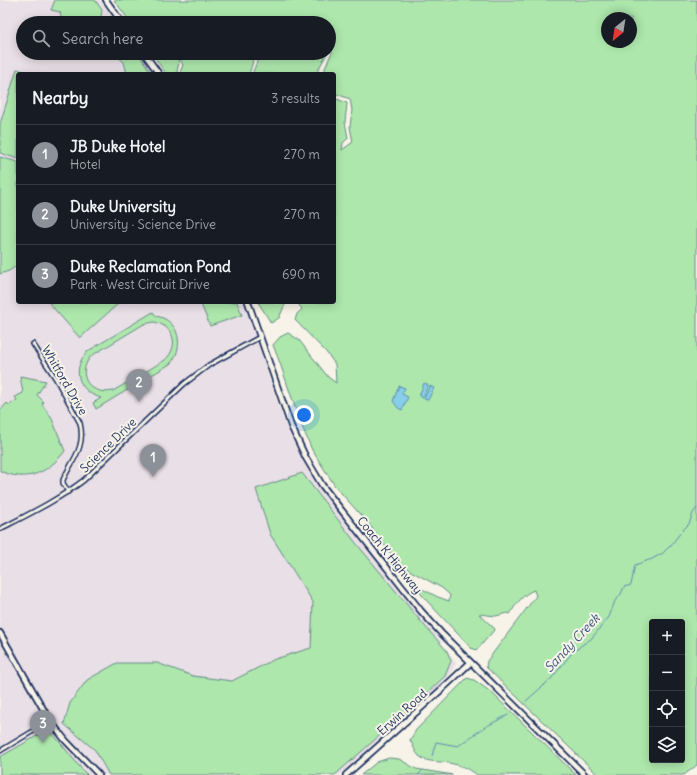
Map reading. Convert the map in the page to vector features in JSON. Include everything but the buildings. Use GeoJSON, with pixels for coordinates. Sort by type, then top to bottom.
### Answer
{"type":"FeatureCollection","features":[{"type":"Feature","properties":{"kind":"main road"},"geometry":{"type":"LineString","coordinates":[[106,0],[117,16]]}},
{"type":"Feature","properties":{"kind":"main road"},"geometry":{"type":"LineString","coordinates":[[149,60],[158,72]]}},
{"type":"Feature","properties":{"kind":"main road","name":"Coach K Highway"},"geometry":{"type":"LineString","coordinates":[[249,304],[291,426],[306,458],[322,485],[421,611],[441,633],[585,775]]}},
{"type":"Feature","properties":{"kind":"main road"},"geometry":{"type":"LineString","coordinates":[[0,634],[50,721],[100,775]]}},
{"type":"Feature","properties":{"kind":"main road","name":"Erwin Road"},"geometry":{"type":"LineString","coordinates":[[346,775],[470,662]]}},
{"type":"Feature","properties":{"kind":"street","name":"Science Drive"},"geometry":{"type":"LineString","coordinates":[[0,529],[53,502],[68,492],[84,480],[184,384],[210,365],[260,337]]}},
{"type":"Feature","properties":{"kind":"street","name":"Whitford Drive"},"geometry":{"type":"LineString","coordinates":[[33,344],[56,379],[80,423],[82,430],[81,444],[63,480],[65,488],[68,492]]}},
{"type":"Feature","properties":{"kind":"street"},"geometry":{"type":"LineString","coordinates":[[0,750],[50,721]]}},
{"type":"Feature","properties":{"kind":"shaded area"},"geometry":{"type":"Polygon","coordinates":[[[0,0],[100,0],[112,16],[16,16],[16,60],[145,60],[153,72],[16,72],[16,304],[245,304],[283,418],[295,446],[315,481],[347,525],[434,632],[456,663],[451,674],[440,686],[340,775],[0,775],[0,0]]]}},
{"type":"Feature","properties":{"kind":"green space"},"geometry":{"type":"Polygon","coordinates":[[[55,0],[95,0],[102,10],[101,16],[61,16],[60,12],[51,10],[55,0]]]}},
{"type":"Feature","properties":{"kind":"green space"},"geometry":{"type":"Polygon","coordinates":[[[114,0],[697,0],[697,765],[684,775],[598,775],[486,667],[487,661],[536,596],[534,590],[517,603],[510,614],[507,613],[496,616],[479,614],[495,629],[477,650],[471,648],[414,585],[449,601],[450,595],[442,588],[396,561],[373,529],[335,486],[312,450],[299,419],[273,345],[280,337],[288,333],[299,340],[328,377],[336,383],[335,364],[326,352],[295,320],[297,314],[302,309],[298,304],[336,304],[336,99],[347,103],[345,122],[348,138],[343,143],[342,150],[353,142],[350,127],[352,110],[350,99],[336,94],[336,72],[325,72],[328,60],[336,60],[336,16],[126,16],[114,0]]]}},
{"type":"Feature","properties":{"kind":"green space"},"geometry":{"type":"Polygon","coordinates":[[[122,60],[143,60],[151,72],[126,72],[124,62],[122,60]]]}},
{"type":"Feature","properties":{"kind":"green space"},"geometry":{"type":"Polygon","coordinates":[[[157,60],[178,60],[179,63],[177,72],[165,72],[157,60]]]}},
{"type":"Feature","properties":{"kind":"green space"},"geometry":{"type":"Polygon","coordinates":[[[180,60],[253,60],[250,72],[180,72],[183,65],[180,60]]]}},
{"type":"Feature","properties":{"kind":"green space"},"geometry":{"type":"Polygon","coordinates":[[[257,60],[323,60],[317,72],[253,72],[257,60]]]}},
{"type":"Feature","properties":{"kind":"green space"},"geometry":{"type":"Polygon","coordinates":[[[17,69],[27,72],[16,72],[17,69]]]}},
{"type":"Feature","properties":{"kind":"green space"},"geometry":{"type":"Polygon","coordinates":[[[16,72],[16,158],[0,153],[0,124],[16,72]]]}},
{"type":"Feature","properties":{"kind":"green space"},"geometry":{"type":"Polygon","coordinates":[[[0,157],[16,161],[16,266],[0,274],[0,157]]]}},
{"type":"Feature","properties":{"kind":"green space"},"geometry":{"type":"Polygon","coordinates":[[[50,304],[118,304],[80,338],[50,304]]]}},
{"type":"Feature","properties":{"kind":"green space"},"geometry":{"type":"Polygon","coordinates":[[[201,304],[238,304],[242,315],[210,326],[201,304]]]}},
{"type":"Feature","properties":{"kind":"green space"},"geometry":{"type":"Polygon","coordinates":[[[259,304],[285,304],[279,318],[271,323],[259,304]]]}},
{"type":"Feature","properties":{"kind":"green space"},"geometry":{"type":"Polygon","coordinates":[[[153,312],[156,316],[170,323],[178,336],[178,350],[175,358],[170,364],[96,409],[93,403],[101,398],[86,390],[79,378],[78,371],[79,365],[88,351],[153,312]],[[154,322],[144,324],[91,356],[86,363],[84,370],[87,382],[98,390],[105,392],[113,391],[165,360],[170,355],[173,337],[161,324],[154,322]]]}},
{"type":"Feature","properties":{"kind":"green space"},"geometry":{"type":"Polygon","coordinates":[[[20,376],[46,381],[37,395],[44,402],[42,404],[52,419],[65,451],[58,459],[44,470],[28,476],[19,476],[0,471],[0,411],[7,403],[9,405],[17,400],[15,397],[23,393],[20,376]]]}},
{"type":"Feature","properties":{"kind":"green space"},"geometry":{"type":"Polygon","coordinates":[[[302,473],[356,543],[447,651],[451,661],[445,676],[335,775],[109,775],[95,750],[64,724],[70,703],[87,680],[117,663],[157,663],[193,676],[232,681],[275,659],[311,648],[313,602],[270,534],[256,489],[302,473]]]}},
{"type":"Feature","properties":{"kind":"green space"},"geometry":{"type":"Polygon","coordinates":[[[467,678],[474,680],[491,692],[576,775],[477,775],[471,770],[460,766],[449,763],[429,761],[419,756],[410,740],[416,730],[467,678]]]}},
{"type":"Feature","properties":{"kind":"green space"},"geometry":{"type":"Polygon","coordinates":[[[49,729],[88,775],[0,775],[0,757],[49,729]]]}},
{"type":"Feature","properties":{"kind":"green space"},"geometry":{"type":"Polygon","coordinates":[[[389,758],[399,759],[416,769],[453,775],[361,775],[377,762],[389,758]]]}},
{"type":"Feature","properties":{"kind":"water"},"geometry":{"type":"Polygon","coordinates":[[[424,383],[428,385],[423,398],[419,396],[424,383]]]}},
{"type":"Feature","properties":{"kind":"water"},"geometry":{"type":"Polygon","coordinates":[[[399,386],[405,388],[402,394],[408,397],[402,410],[398,408],[393,401],[399,386]]]}},
{"type":"Feature","properties":{"kind":"water"},"geometry":{"type":"Polygon","coordinates":[[[430,386],[434,388],[428,400],[424,399],[430,386]]]}},
{"type":"Feature","properties":{"kind":"waterway","name":"Sandy Creek"},"geometry":{"type":"LineString","coordinates":[[526,701],[551,679],[571,654],[591,639],[609,617],[615,601],[621,594],[624,587],[631,585],[635,565],[663,553],[689,524],[693,513],[697,508]]}},
{"type":"Feature","properties":{"kind":"waterway","name":"Sandy Creek"},"geometry":{"type":"LineString","coordinates":[[432,756],[436,742],[458,746],[485,727],[508,715]]}},
{"type":"Feature","properties":{"kind":"waterway","name":"Sandy Creek"},"geometry":{"type":"LineString","coordinates":[[418,775],[423,770]]}},
{"type":"Feature","properties":{"kind":"place","name":"Duke University"},"geometry":{"type":"Point","coordinates":[139,402]}},
{"type":"Feature","properties":{"kind":"place","name":"JB Duke Hotel"},"geometry":{"type":"Point","coordinates":[153,477]}},
{"type":"Feature","properties":{"kind":"place","name":"Duke Reclamation Pond"},"geometry":{"type":"Point","coordinates":[43,743]}}]}
